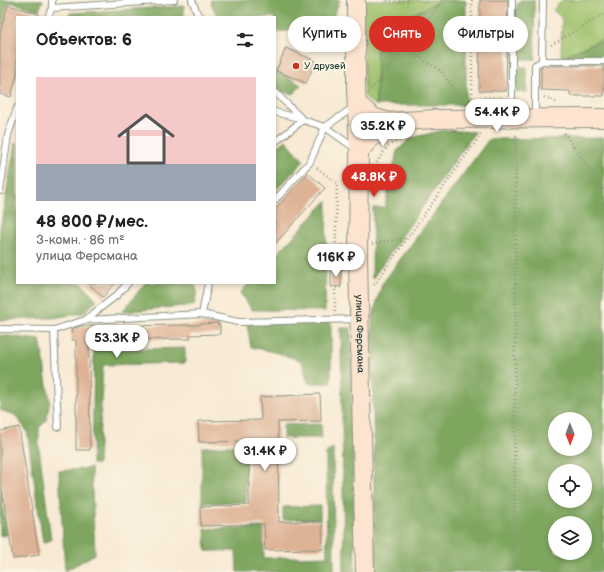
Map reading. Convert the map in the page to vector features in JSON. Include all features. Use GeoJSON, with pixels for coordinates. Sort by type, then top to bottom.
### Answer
{"type":"FeatureCollection","features":[{"type":"Feature","properties":{"kind":"street","name":"улица Ферсмана"},"geometry":{"type":"LineString","coordinates":[[356,0],[356,88],[364,98],[359,151],[358,245],[365,572]]}},
{"type":"Feature","properties":{"kind":"street"},"geometry":{"type":"LineString","coordinates":[[364,98],[373,117],[389,122],[435,119],[514,123],[535,118],[604,118]]}},
{"type":"Feature","properties":{"kind":"street"},"geometry":{"type":"LineString","coordinates":[[359,151],[389,122]]}},
{"type":"Feature","properties":{"kind":"lane"},"geometry":{"type":"LineString","coordinates":[[48,16],[52,8],[52,0]]}},
{"type":"Feature","properties":{"kind":"lane"},"geometry":{"type":"LineString","coordinates":[[52,8],[174,0]]}},
{"type":"Feature","properties":{"kind":"lane"},"geometry":{"type":"LineString","coordinates":[[192,0],[197,14],[200,16]]}},
{"type":"Feature","properties":{"kind":"lane"},"geometry":{"type":"LineString","coordinates":[[512,0],[512,98],[514,123]]}},
{"type":"Feature","properties":{"kind":"lane"},"geometry":{"type":"LineString","coordinates":[[542,61],[543,0]]}},
{"type":"Feature","properties":{"kind":"lane"},"geometry":{"type":"LineString","coordinates":[[535,118],[535,65],[542,61],[604,60]]}},
{"type":"Feature","properties":{"kind":"lane"},"geometry":{"type":"LineString","coordinates":[[276,93],[303,120]]}},
{"type":"Feature","properties":{"kind":"lane"},"geometry":{"type":"LineString","coordinates":[[276,199],[310,162],[325,127],[364,98]]}},
{"type":"Feature","properties":{"kind":"lane"},"geometry":{"type":"LineString","coordinates":[[0,191],[8,135],[16,111]]}},
{"type":"Feature","properties":{"kind":"lane"},"geometry":{"type":"LineString","coordinates":[[276,112],[325,127],[359,151]]}},
{"type":"Feature","properties":{"kind":"lane"},"geometry":{"type":"LineString","coordinates":[[276,141],[303,120]]}},
{"type":"Feature","properties":{"kind":"lane"},"geometry":{"type":"LineString","coordinates":[[85,320],[117,295],[127,284]]}},
{"type":"Feature","properties":{"kind":"lane"},"geometry":{"type":"LineString","coordinates":[[202,314],[208,284]]}},
{"type":"Feature","properties":{"kind":"lane"},"geometry":{"type":"LineString","coordinates":[[0,329],[54,330],[85,320],[202,314],[238,322],[360,319]]}},
{"type":"Feature","properties":{"kind":"lane"},"geometry":{"type":"LineString","coordinates":[[54,330],[58,427]]}},
{"type":"Feature","properties":{"kind":"path"},"geometry":{"type":"LineString","coordinates":[[383,0],[400,2],[411,0]]}},
{"type":"Feature","properties":{"kind":"path"},"geometry":{"type":"LineString","coordinates":[[431,16],[442,0]]}},
{"type":"Feature","properties":{"kind":"path"},"geometry":{"type":"LineString","coordinates":[[472,0],[472,105]]}},
{"type":"Feature","properties":{"kind":"path"},"geometry":{"type":"LineString","coordinates":[[542,51],[604,14]]}},
{"type":"Feature","properties":{"kind":"path"},"geometry":{"type":"LineString","coordinates":[[364,98],[403,52]]}},
{"type":"Feature","properties":{"kind":"path"},"geometry":{"type":"LineString","coordinates":[[411,52],[441,71],[466,105]]}},
{"type":"Feature","properties":{"kind":"path"},"geometry":{"type":"LineString","coordinates":[[535,97],[545,97],[557,103]]}},
{"type":"Feature","properties":{"kind":"path"},"geometry":{"type":"LineString","coordinates":[[459,106],[472,105],[483,98],[512,98]]}},
{"type":"Feature","properties":{"kind":"path"},"geometry":{"type":"LineString","coordinates":[[514,123],[514,572]]}},
{"type":"Feature","properties":{"kind":"path"},"geometry":{"type":"LineString","coordinates":[[372,287],[486,127]]}},
{"type":"Feature","properties":{"kind":"path"},"geometry":{"type":"LineString","coordinates":[[373,171],[374,166],[388,146],[405,136]]}},
{"type":"Feature","properties":{"kind":"path"},"geometry":{"type":"LineString","coordinates":[[568,138],[604,190]]}},
{"type":"Feature","properties":{"kind":"path"},"geometry":{"type":"LineString","coordinates":[[310,162],[337,183],[335,269],[343,268],[343,274]]}},
{"type":"Feature","properties":{"kind":"path"},"geometry":{"type":"LineString","coordinates":[[335,246],[368,244],[406,238]]}},
{"type":"Feature","properties":{"kind":"path"},"geometry":{"type":"LineString","coordinates":[[335,320],[334,288],[343,287],[343,281]]}},
{"type":"Feature","properties":{"kind":"green space"},"geometry":{"type":"Polygon","coordinates":[[[0,0],[43,0],[39,10],[9,2],[0,33],[0,0]]]}},
{"type":"Feature","properties":{"kind":"green space"},"geometry":{"type":"Polygon","coordinates":[[[211,0],[340,0],[333,16],[288,16],[288,31],[276,32],[276,16],[217,16],[212,6],[211,0]]]}},
{"type":"Feature","properties":{"kind":"green space"},"geometry":{"type":"Polygon","coordinates":[[[364,0],[443,0],[408,16],[369,16],[369,52],[377,52],[376,105],[370,102],[364,95],[364,0]]]}},
{"type":"Feature","properties":{"kind":"green space"},"geometry":{"type":"Polygon","coordinates":[[[443,0],[466,0],[466,16],[443,16],[443,52],[466,52],[466,105],[376,105],[377,52],[435,52],[435,16],[408,16],[443,0]]]}},
{"type":"Feature","properties":{"kind":"green space"},"geometry":{"type":"Polygon","coordinates":[[[520,0],[534,0],[535,59],[517,59],[517,52],[528,52],[528,16],[516,16],[516,8],[520,0]]]}},
{"type":"Feature","properties":{"kind":"green space"},"geometry":{"type":"Polygon","coordinates":[[[562,0],[604,0],[604,39],[561,57],[562,19],[553,10],[562,0]]]}},
{"type":"Feature","properties":{"kind":"green space"},"geometry":{"type":"Polygon","coordinates":[[[184,6],[184,16],[67,16],[70,13],[184,6]]]}},
{"type":"Feature","properties":{"kind":"green space"},"geometry":{"type":"Polygon","coordinates":[[[604,39],[604,56],[561,57],[604,39]]]}},
{"type":"Feature","properties":{"kind":"green space"},"geometry":{"type":"Polygon","coordinates":[[[517,67],[527,67],[527,92],[516,92],[517,67]]]}},
{"type":"Feature","properties":{"kind":"green space"},"geometry":{"type":"Polygon","coordinates":[[[276,70],[301,85],[294,94],[282,92],[276,88],[276,70]]]}},
{"type":"Feature","properties":{"kind":"green space"},"geometry":{"type":"Polygon","coordinates":[[[444,130],[475,132],[372,279],[373,208],[385,207],[397,151],[411,138],[444,130]]]}},
{"type":"Feature","properties":{"kind":"green space"},"geometry":{"type":"Polygon","coordinates":[[[604,138],[604,572],[375,572],[372,319],[382,284],[489,139],[604,138]]]}},
{"type":"Feature","properties":{"kind":"green space"},"geometry":{"type":"Polygon","coordinates":[[[286,140],[304,161],[276,190],[276,148],[286,140]]]}},
{"type":"Feature","properties":{"kind":"green space"},"geometry":{"type":"Polygon","coordinates":[[[15,143],[16,284],[82,284],[97,300],[83,313],[53,318],[0,320],[0,230],[15,143]]]}},
{"type":"Feature","properties":{"kind":"green space"},"geometry":{"type":"Polygon","coordinates":[[[327,201],[325,311],[252,310],[240,293],[248,284],[276,284],[276,255],[327,201]]]}},
{"type":"Feature","properties":{"kind":"green space"},"geometry":{"type":"Polygon","coordinates":[[[144,284],[194,284],[197,291],[194,305],[122,312],[144,284]]]}},
{"type":"Feature","properties":{"kind":"green space"},"geometry":{"type":"Polygon","coordinates":[[[331,322],[331,383],[308,383],[302,361],[278,353],[251,347],[247,324],[331,322]]]}},
{"type":"Feature","properties":{"kind":"green space"},"geometry":{"type":"Polygon","coordinates":[[[341,328],[351,328],[355,572],[344,572],[341,328]]]}},
{"type":"Feature","properties":{"kind":"green space"},"geometry":{"type":"Polygon","coordinates":[[[0,335],[40,340],[50,400],[46,421],[39,428],[39,447],[51,540],[43,543],[27,431],[15,415],[0,410],[0,335]]]}},
{"type":"Feature","properties":{"kind":"green space"},"geometry":{"type":"Polygon","coordinates":[[[185,348],[185,363],[103,365],[98,464],[92,464],[94,350],[185,348]]]}},
{"type":"Feature","properties":{"kind":"green space"},"geometry":{"type":"Polygon","coordinates":[[[321,424],[322,438],[283,438],[283,425],[321,424]]]}},
{"type":"Feature","properties":{"kind":"green space"},"geometry":{"type":"Polygon","coordinates":[[[245,445],[246,502],[202,503],[202,447],[245,445]]]}},
{"type":"Feature","properties":{"kind":"green space"},"geometry":{"type":"Polygon","coordinates":[[[333,448],[334,572],[237,572],[236,551],[206,551],[205,529],[263,527],[264,558],[327,556],[326,453],[333,448]]]}},
{"type":"Feature","properties":{"kind":"green space"},"geometry":{"type":"Polygon","coordinates":[[[91,468],[95,554],[65,571],[59,471],[91,468]]]}},
{"type":"Feature","properties":{"kind":"green space"},"geometry":{"type":"Polygon","coordinates":[[[0,488],[7,535],[0,536],[0,488]]]}},
{"type":"Feature","properties":{"kind":"green space"},"geometry":{"type":"Polygon","coordinates":[[[320,506],[320,519],[283,520],[283,507],[320,506]]]}},
{"type":"Feature","properties":{"kind":"building"},"geometry":{"type":"Polygon","coordinates":[[[480,0],[508,0],[508,16],[480,16],[480,0]]]}},
{"type":"Feature","properties":{"kind":"building"},"geometry":{"type":"Polygon","coordinates":[[[8,5],[39,14],[39,16],[16,16],[16,79],[11,97],[0,94],[0,33],[8,5]]]}},
{"type":"Feature","properties":{"kind":"building","name":"У друзей"},"geometry":{"type":"Polygon","coordinates":[[[286,48],[288,49],[288,52],[295,52],[316,61],[306,83],[276,71],[286,48]]]}},
{"type":"Feature","properties":{"kind":"building"},"geometry":{"type":"Polygon","coordinates":[[[479,52],[507,52],[506,91],[479,91],[479,52]]]}},
{"type":"Feature","properties":{"kind":"building"},"geometry":{"type":"Polygon","coordinates":[[[604,66],[604,96],[570,96],[570,91],[541,90],[541,67],[604,66]]]}},
{"type":"Feature","properties":{"kind":"building"},"geometry":{"type":"Polygon","coordinates":[[[308,173],[325,188],[276,243],[276,208],[308,173]]]}},
{"type":"Feature","properties":{"kind":"building"},"geometry":{"type":"Polygon","coordinates":[[[331,270],[341,270],[341,286],[331,287],[331,270]]]}},
{"type":"Feature","properties":{"kind":"building"},"geometry":{"type":"Polygon","coordinates":[[[89,284],[114,284],[103,297],[89,284]]]}},
{"type":"Feature","properties":{"kind":"building"},"geometry":{"type":"Polygon","coordinates":[[[218,323],[218,325],[220,325],[220,334],[190,335],[190,339],[89,340],[90,450],[76,450],[76,340],[72,340],[71,329],[80,326],[199,325],[218,323]]]}},
{"type":"Feature","properties":{"kind":"building"},"geometry":{"type":"Polygon","coordinates":[[[320,394],[321,421],[278,422],[279,522],[322,521],[323,549],[265,550],[264,524],[201,526],[200,507],[249,505],[249,441],[199,442],[198,421],[261,420],[260,397],[320,394]]]}},
{"type":"Feature","properties":{"kind":"building"},"geometry":{"type":"Polygon","coordinates":[[[19,427],[39,555],[13,559],[0,477],[0,431],[19,427]]]}},
{"type":"Feature","properties":{"kind":"place","name":"У друзей"},"geometry":{"type":"Point","coordinates":[296,66]}}]}
